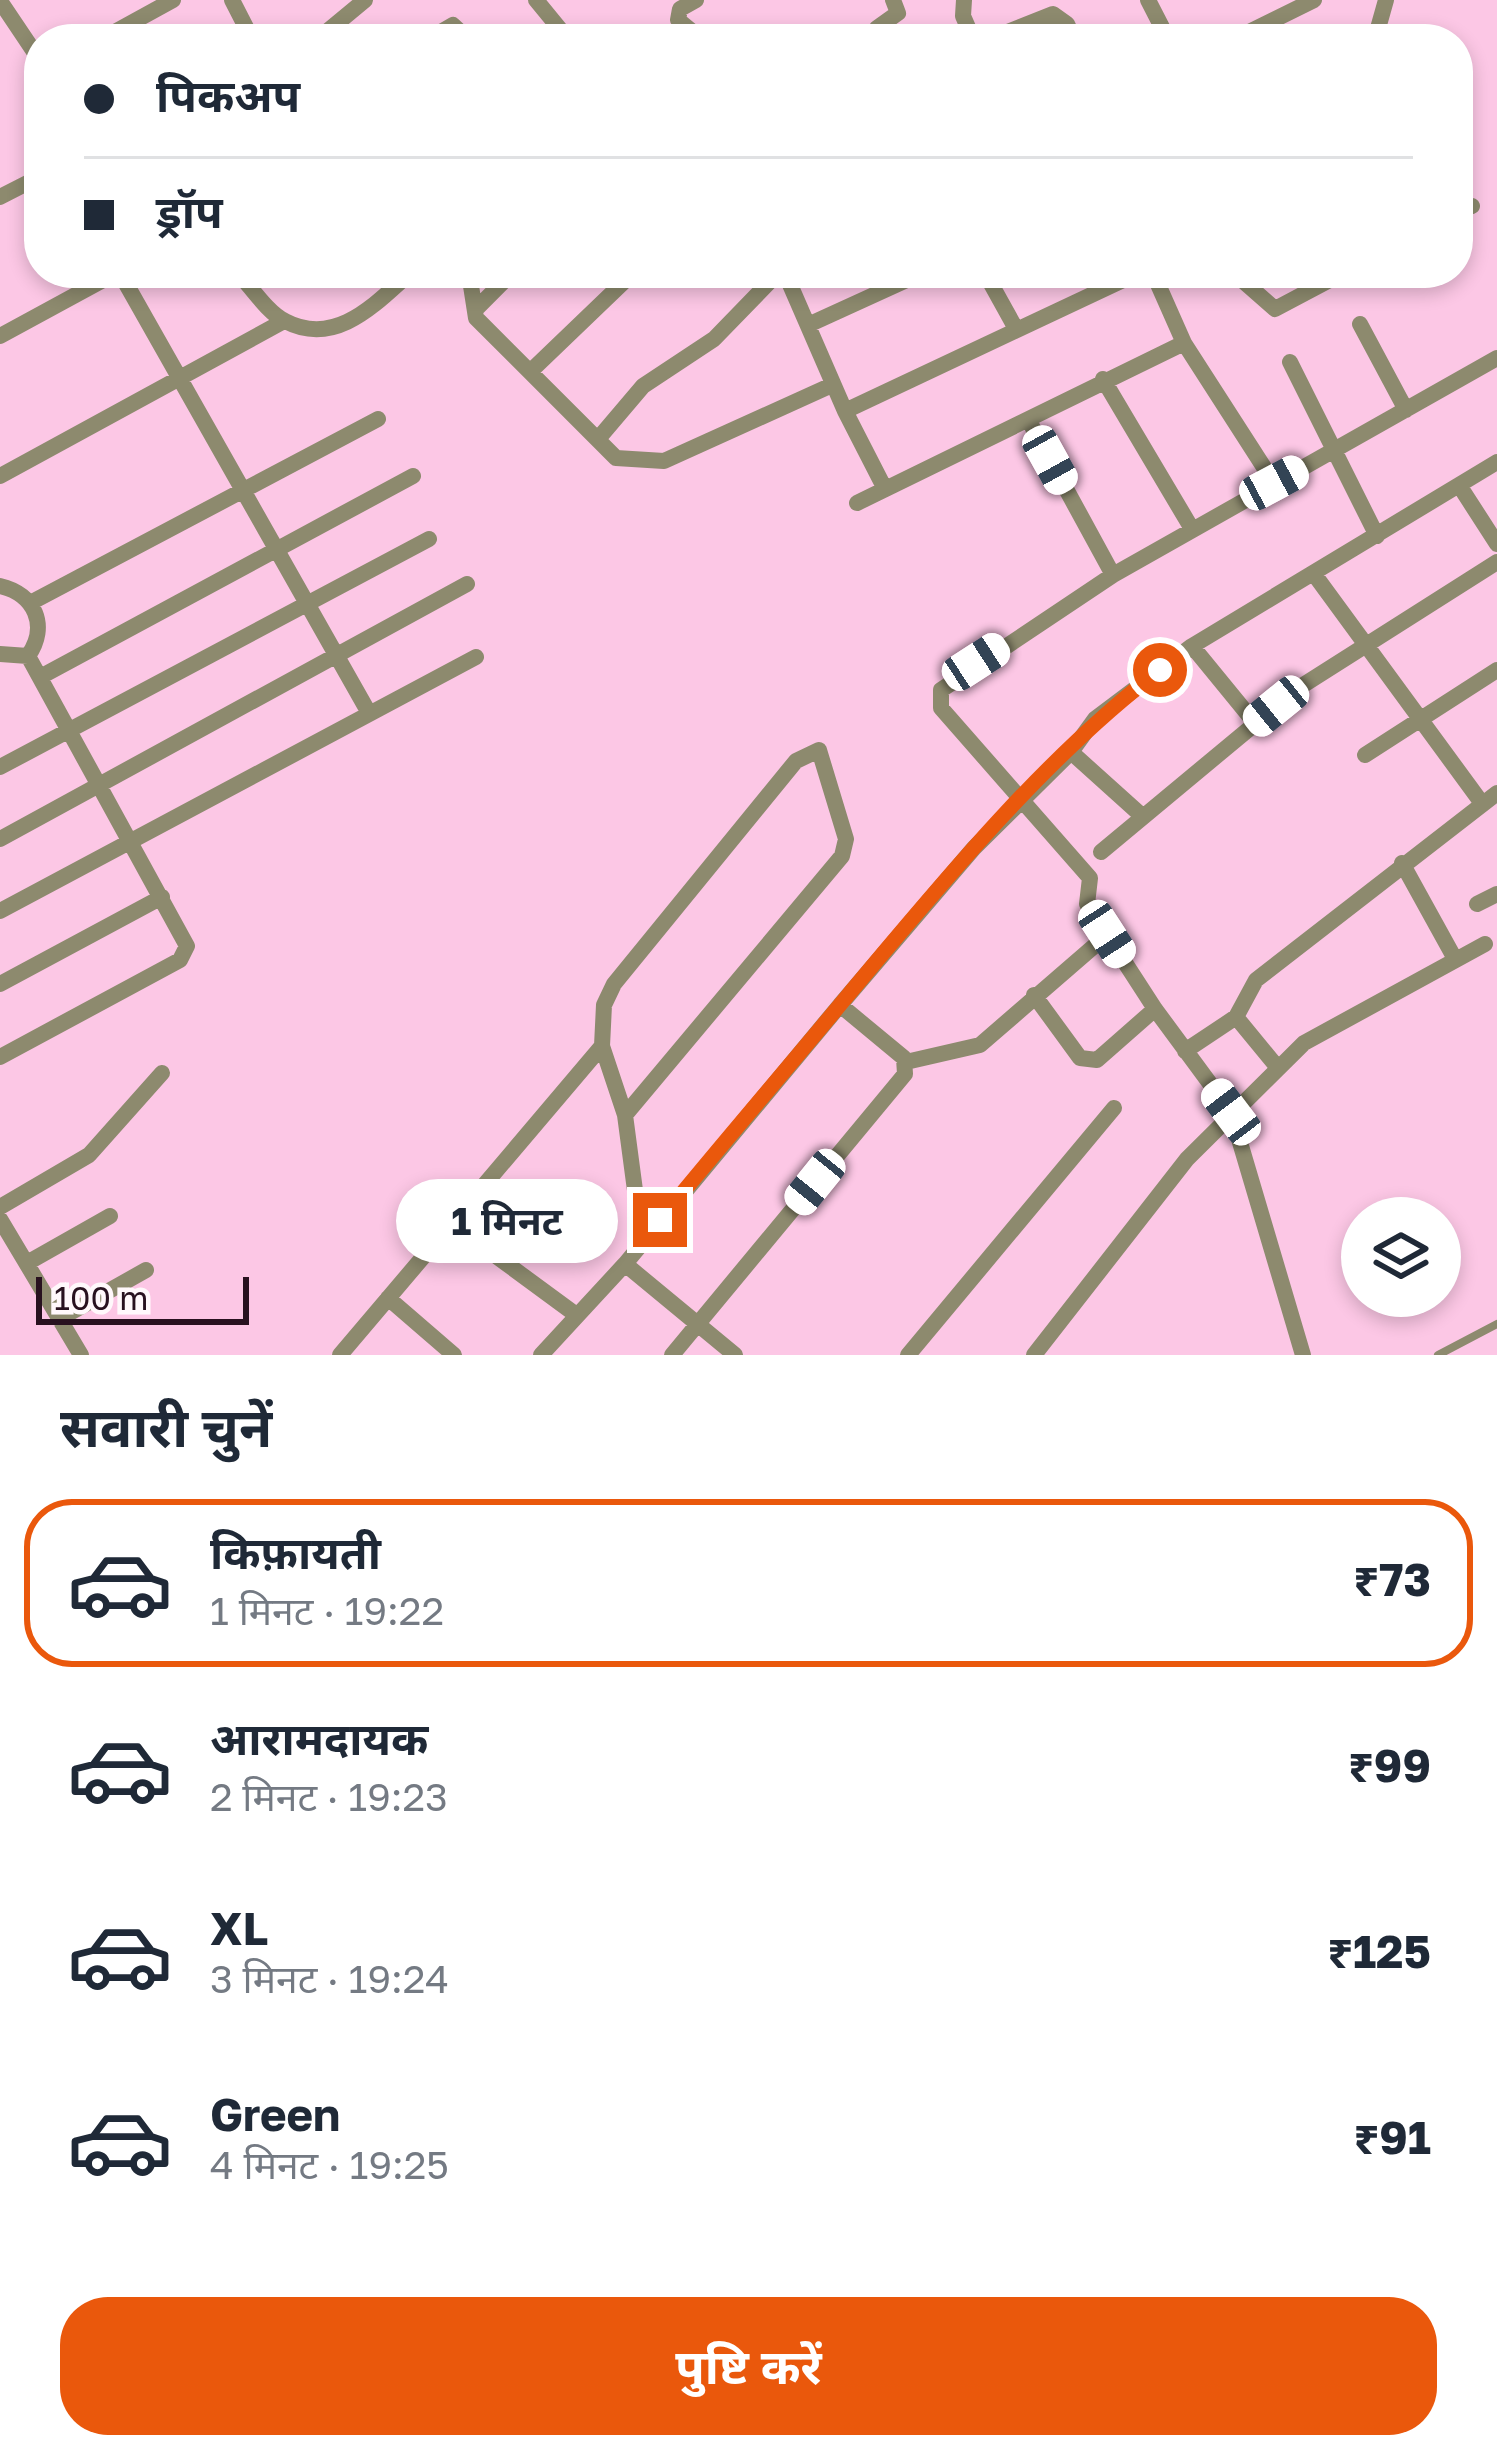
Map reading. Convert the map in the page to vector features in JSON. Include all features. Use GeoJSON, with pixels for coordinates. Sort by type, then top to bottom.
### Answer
{"type":"FeatureCollection","features":[{"type":"Feature","properties":{"kind":"street"},"geometry":{"type":"LineString","coordinates":[[130,24],[173,0]]}},
{"type":"Feature","properties":{"kind":"street"},"geometry":{"type":"LineString","coordinates":[[336,24],[365,0]]}},
{"type":"Feature","properties":{"kind":"street"},"geometry":{"type":"LineString","coordinates":[[536,0],[556,24]]}},
{"type":"Feature","properties":{"kind":"street"},"geometry":{"type":"LineString","coordinates":[[683,24],[678,20],[680,9],[696,0]]}},
{"type":"Feature","properties":{"kind":"street"},"geometry":{"type":"LineString","coordinates":[[883,24],[898,13],[893,0]]}},
{"type":"Feature","properties":{"kind":"street"},"geometry":{"type":"LineString","coordinates":[[1261,0],[1272,20]]}},
{"type":"Feature","properties":{"kind":"street"},"geometry":{"type":"LineString","coordinates":[[1264,24],[1314,0]]}},
{"type":"Feature","properties":{"kind":"street"},"geometry":{"type":"LineString","coordinates":[[0,1],[24,36]]}},
{"type":"Feature","properties":{"kind":"street"},"geometry":{"type":"LineString","coordinates":[[1028,24],[1053,14],[1067,24]]}},
{"type":"Feature","properties":{"kind":"street"},"geometry":{"type":"LineString","coordinates":[[0,336],[90,288]]}},
{"type":"Feature","properties":{"kind":"street"},"geometry":{"type":"LineString","coordinates":[[126,288],[368,713]]}},
{"type":"Feature","properties":{"kind":"street"},"geometry":{"type":"LineString","coordinates":[[254,288],[284,321]]}},
{"type":"Feature","properties":{"kind":"street"},"geometry":{"type":"LineString","coordinates":[[0,476],[284,321],[329,327],[352,324],[393,288]]}},
{"type":"Feature","properties":{"kind":"street"},"geometry":{"type":"LineString","coordinates":[[471,288],[476,318],[533,369],[616,458],[664,461],[832,385]]}},
{"type":"Feature","properties":{"kind":"street"},"geometry":{"type":"LineString","coordinates":[[475,310],[497,288]]}},
{"type":"Feature","properties":{"kind":"street"},"geometry":{"type":"LineString","coordinates":[[533,369],[617,288]]}},
{"type":"Feature","properties":{"kind":"street"},"geometry":{"type":"LineString","coordinates":[[598,439],[643,386],[714,339],[767,288]]}},
{"type":"Feature","properties":{"kind":"street"},"geometry":{"type":"LineString","coordinates":[[790,288],[885,489]]}},
{"type":"Feature","properties":{"kind":"street"},"geometry":{"type":"LineString","coordinates":[[808,325],[889,288]]}},
{"type":"Feature","properties":{"kind":"street"},"geometry":{"type":"LineString","coordinates":[[993,288],[1016,329]]}},
{"type":"Feature","properties":{"kind":"street"},"geometry":{"type":"LineString","coordinates":[[845,411],[1103,288]]}},
{"type":"Feature","properties":{"kind":"street"},"geometry":{"type":"LineString","coordinates":[[1160,288],[1184,343],[1274,483]]}},
{"type":"Feature","properties":{"kind":"street"},"geometry":{"type":"LineString","coordinates":[[1251,288],[1275,309],[1314,288]]}},
{"type":"Feature","properties":{"kind":"street"},"geometry":{"type":"LineString","coordinates":[[1360,324],[1406,410]]}},
{"type":"Feature","properties":{"kind":"street"},"geometry":{"type":"LineString","coordinates":[[856,503],[1184,343]]}},
{"type":"Feature","properties":{"kind":"street"},"geometry":{"type":"LineString","coordinates":[[1303,1355],[1231,1112],[1154,1009],[1084,899],[1090,878],[940,709],[941,690],[1113,574],[1497,358]]}},
{"type":"Feature","properties":{"kind":"street"},"geometry":{"type":"LineString","coordinates":[[1290,362],[1377,536]]}},
{"type":"Feature","properties":{"kind":"street"},"geometry":{"type":"LineString","coordinates":[[1103,380],[1192,529]]}},
{"type":"Feature","properties":{"kind":"street"},"geometry":{"type":"LineString","coordinates":[[32,602],[378,419]]}},
{"type":"Feature","properties":{"kind":"street"},"geometry":{"type":"LineString","coordinates":[[1029,421],[1113,574]]}},
{"type":"Feature","properties":{"kind":"street"},"geometry":{"type":"LineString","coordinates":[[541,1355],[625,1264],[840,1005],[1019,802],[1071,752],[1095,718],[1192,646],[1497,462]]}},
{"type":"Feature","properties":{"kind":"street"},"geometry":{"type":"LineString","coordinates":[[41,676],[413,476]]}},
{"type":"Feature","properties":{"kind":"street"},"geometry":{"type":"LineString","coordinates":[[1459,485],[1497,544]]}},
{"type":"Feature","properties":{"kind":"street"},"geometry":{"type":"LineString","coordinates":[[0,767],[68,736],[304,603],[429,539]]}},
{"type":"Feature","properties":{"kind":"street"},"geometry":{"type":"LineString","coordinates":[[1101,852],[1255,723],[1366,644],[1497,562]]}},
{"type":"Feature","properties":{"kind":"street"},"geometry":{"type":"LineString","coordinates":[[1185,1051],[1236,1017],[1256,980],[1489,797],[1418,716],[1314,574]]}},
{"type":"Feature","properties":{"kind":"street"},"geometry":{"type":"LineString","coordinates":[[0,839],[467,584]]}},
{"type":"Feature","properties":{"kind":"street"},"geometry":{"type":"LineString","coordinates":[[0,586],[32,602],[39,619],[36,644],[28,656]]}},
{"type":"Feature","properties":{"kind":"street"},"geometry":{"type":"LineString","coordinates":[[1192,646],[1255,723]]}},
{"type":"Feature","properties":{"kind":"street"},"geometry":{"type":"LineString","coordinates":[[0,654],[28,656]]}},
{"type":"Feature","properties":{"kind":"street"},"geometry":{"type":"LineString","coordinates":[[0,1057],[180,960],[187,941],[68,736],[28,656]]}},
{"type":"Feature","properties":{"kind":"street"},"geometry":{"type":"LineString","coordinates":[[0,910],[476,656]]}},
{"type":"Feature","properties":{"kind":"street"},"geometry":{"type":"LineString","coordinates":[[1365,755],[1418,716],[1497,670]]}},
{"type":"Feature","properties":{"kind":"street"},"geometry":{"type":"LineString","coordinates":[[625,1115],[842,856],[846,839],[818,750],[796,761],[614,984],[604,1005],[602,1046],[625,1115],[642,1244]]}},
{"type":"Feature","properties":{"kind":"street"},"geometry":{"type":"LineString","coordinates":[[1071,752],[1141,815]]}},
{"type":"Feature","properties":{"kind":"street"},"geometry":{"type":"LineString","coordinates":[[1402,863],[1455,959]]}},
{"type":"Feature","properties":{"kind":"street"},"geometry":{"type":"LineString","coordinates":[[1477,904],[1497,894]]}},
{"type":"Feature","properties":{"kind":"street"},"geometry":{"type":"LineString","coordinates":[[0,984],[162,896]]}},
{"type":"Feature","properties":{"kind":"street"},"geometry":{"type":"LineString","coordinates":[[907,1063],[980,1045],[1107,934]]}},
{"type":"Feature","properties":{"kind":"street"},"geometry":{"type":"LineString","coordinates":[[1034,1355],[1231,1112],[1277,1068],[1333,1024],[1485,944]]}},
{"type":"Feature","properties":{"kind":"street"},"geometry":{"type":"LineString","coordinates":[[1034,995],[1080,1058],[1088,1060],[1097,1060],[1154,1009]]}},
{"type":"Feature","properties":{"kind":"street"},"geometry":{"type":"LineString","coordinates":[[840,1005],[907,1063]]}},
{"type":"Feature","properties":{"kind":"street"},"geometry":{"type":"LineString","coordinates":[[1236,1017],[1277,1068]]}},
{"type":"Feature","properties":{"kind":"street"},"geometry":{"type":"LineString","coordinates":[[340,1355],[602,1046]]}},
{"type":"Feature","properties":{"kind":"street"},"geometry":{"type":"LineString","coordinates":[[672,1355],[904,1074],[907,1063]]}},
{"type":"Feature","properties":{"kind":"street"},"geometry":{"type":"LineString","coordinates":[[0,1207],[89,1155],[162,1073]]}},
{"type":"Feature","properties":{"kind":"street"},"geometry":{"type":"LineString","coordinates":[[908,1355],[1114,1108]]}},
{"type":"Feature","properties":{"kind":"street"},"geometry":{"type":"LineString","coordinates":[[27,1263],[110,1216]]}},
{"type":"Feature","properties":{"kind":"street"},"geometry":{"type":"LineString","coordinates":[[0,1219],[81,1355]]}},
{"type":"Feature","properties":{"kind":"street"},"geometry":{"type":"LineString","coordinates":[[454,1225],[575,1314]]}},
{"type":"Feature","properties":{"kind":"street"},"geometry":{"type":"LineString","coordinates":[[625,1264],[735,1355]]}},
{"type":"Feature","properties":{"kind":"street"},"geometry":{"type":"LineString","coordinates":[[59,1319],[146,1270]]}},
{"type":"Feature","properties":{"kind":"street"},"geometry":{"type":"LineString","coordinates":[[388,1298],[454,1355]]}},
{"type":"Feature","properties":{"kind":"lane"},"geometry":{"type":"LineString","coordinates":[[1438,1355],[1497,1324]]}},
{"type":"Feature","properties":{"kind":"route"},"geometry":{"type":"LineString","coordinates":[[660,1220],[974,848],[1071,752],[1095,718],[1160,670]]}}]}
